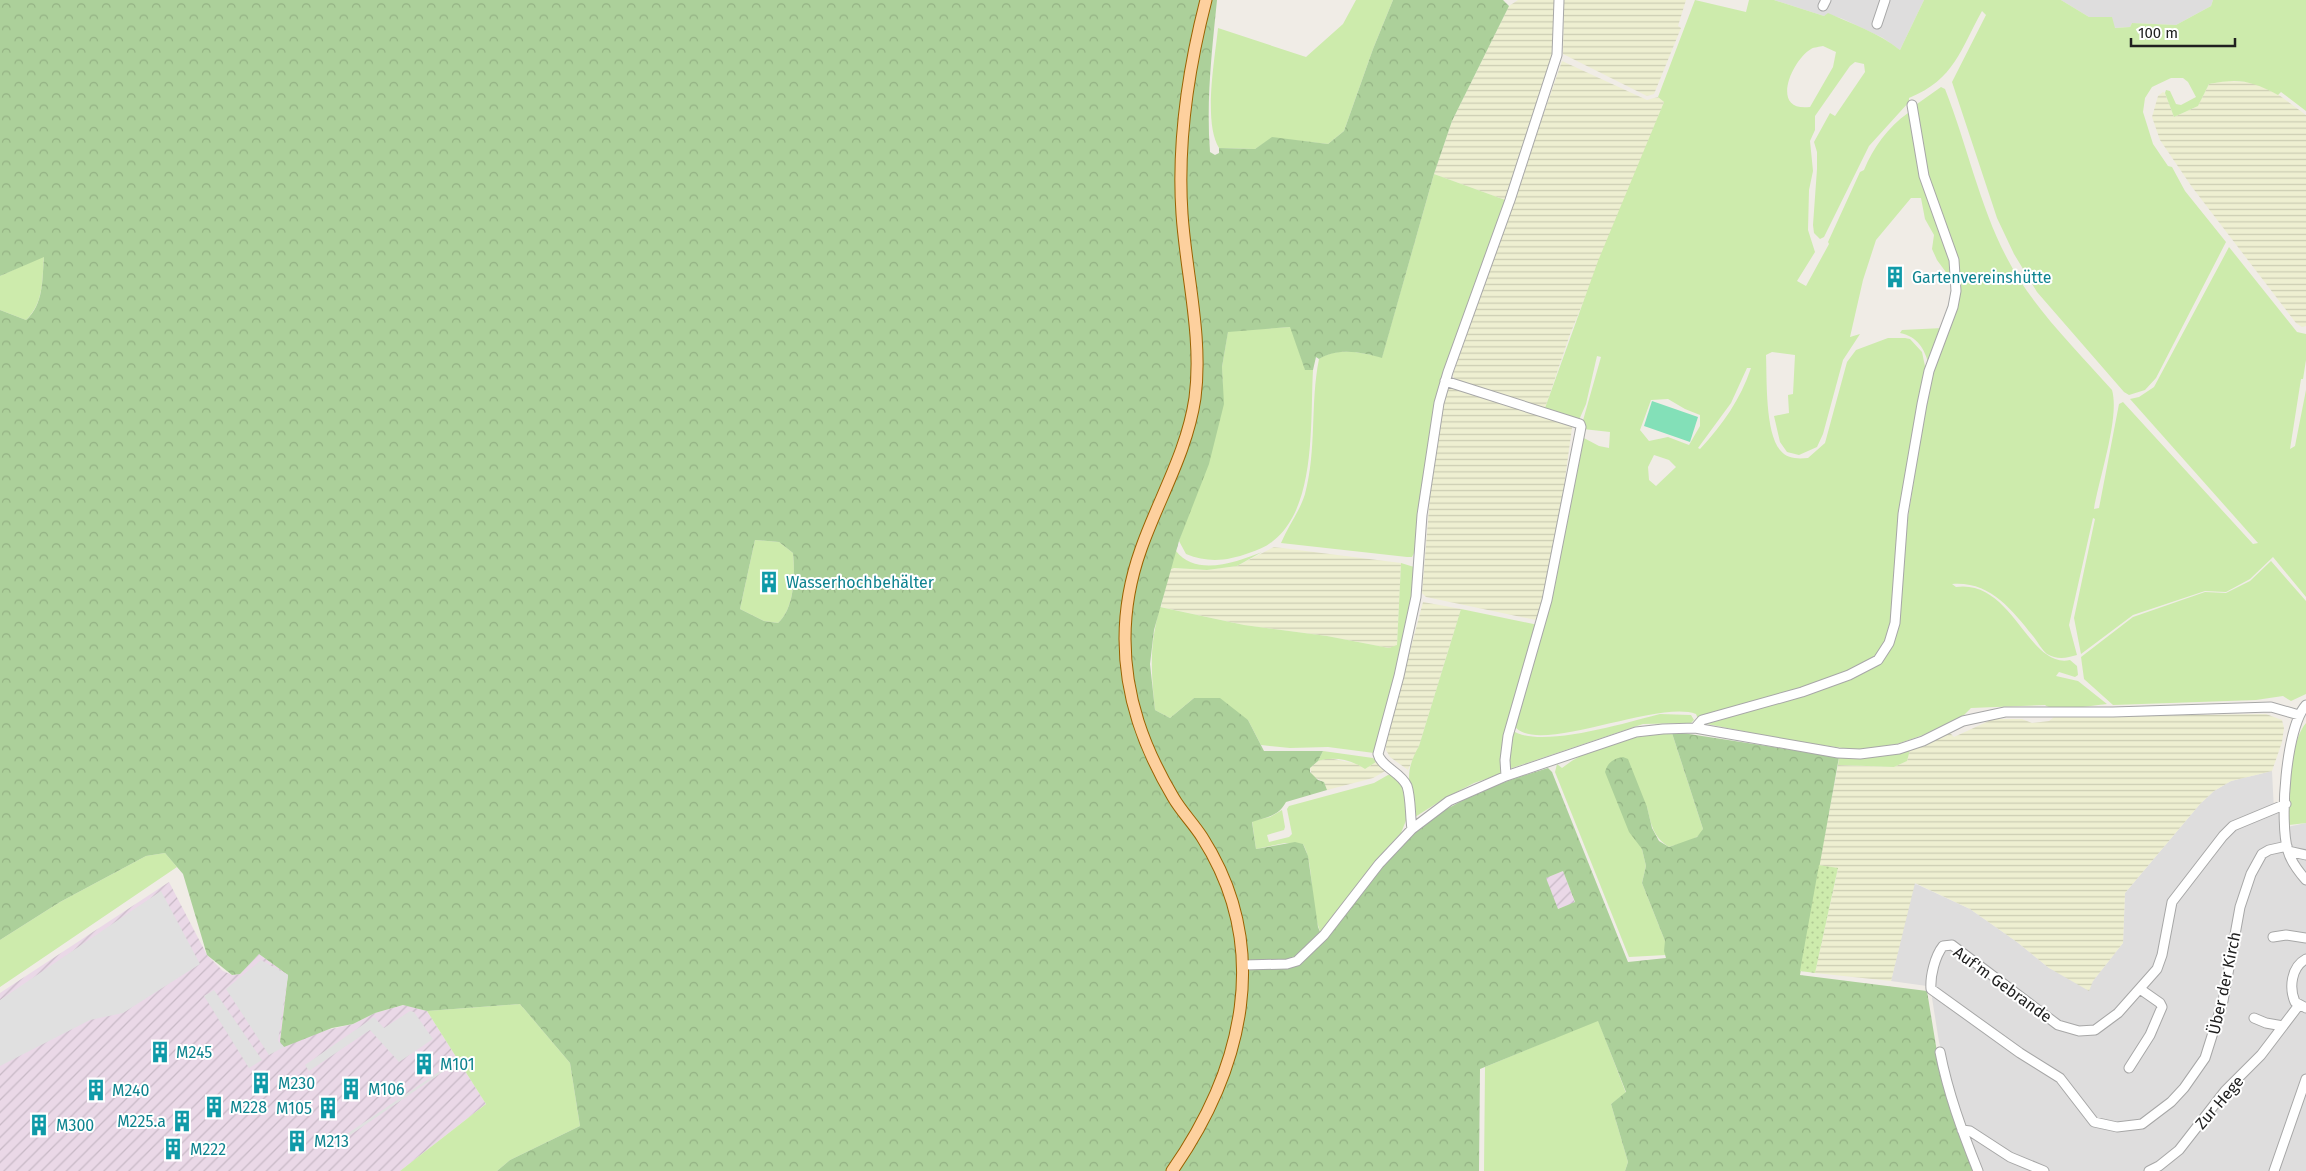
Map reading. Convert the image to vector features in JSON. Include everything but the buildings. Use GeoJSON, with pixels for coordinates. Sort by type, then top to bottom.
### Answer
{"type":"FeatureCollection","features":[{"type":"Feature","properties":{"kind":"main road"},"geometry":{"type":"LineString","coordinates":[[1172,1171],[1196,1133],[1217,1094],[1234,1047],[1240,1022],[1244,965],[1236,912],[1216,864],[1202,838],[1174,799],[1144,742],[1130,683],[1125,640],[1129,594],[1136,567],[1142,547],[1176,468],[1191,422],[1195,395],[1196,348],[1182,211],[1181,147],[1185,100],[1191,62],[1206,0]]}},
{"type":"Feature","properties":{"kind":"street"},"geometry":{"type":"LineString","coordinates":[[1412,829],[1407,786],[1394,769],[1380,759],[1378,754],[1409,635],[1416,597],[1428,471],[1445,380],[1510,200],[1557,54],[1559,0]]}},
{"type":"Feature","properties":{"kind":"street"},"geometry":{"type":"LineString","coordinates":[[1877,24],[1885,0]]}},
{"type":"Feature","properties":{"kind":"street"},"geometry":{"type":"LineString","coordinates":[[1695,728],[1702,720],[1802,692],[1849,675],[1878,660],[1889,643],[1895,623],[1903,514],[1922,404],[1929,371],[1946,327],[1956,290],[1954,260],[1924,176],[1912,104]]}},
{"type":"Feature","properties":{"kind":"street"},"geometry":{"type":"LineString","coordinates":[[1445,380],[1580,424],[1581,427],[1543,616],[1508,736],[1505,760],[1506,776]]}},
{"type":"Feature","properties":{"kind":"street"},"geometry":{"type":"LineString","coordinates":[[2306,705],[2299,714],[2289,753],[2284,825],[2288,849],[2296,868],[2306,880]]}},
{"type":"Feature","properties":{"kind":"street"},"geometry":{"type":"LineString","coordinates":[[1244,965],[1290,964],[1306,954],[1324,935],[1379,864],[1412,829],[1449,801],[1506,776],[1636,732],[1695,728],[1848,754],[1899,749],[1923,741],[1963,721],[2005,712],[2114,712],[2272,707],[2299,714]]}},
{"type":"Feature","properties":{"kind":"street","name":"Auf'm Gebrande"},"geometry":{"type":"LineString","coordinates":[[1931,989],[1930,982],[1938,954],[1943,946],[1952,945],[2058,1025],[2079,1031],[2095,1030],[2103,1026],[2152,977],[2160,961],[2169,908],[2178,893],[2233,826],[2286,804]]}},
{"type":"Feature","properties":{"kind":"street"},"geometry":{"type":"LineString","coordinates":[[2288,849],[2306,855]]}},
{"type":"Feature","properties":{"kind":"street","name":"Über der Kirch"},"geometry":{"type":"LineString","coordinates":[[1931,989],[2020,1053],[2060,1078],[2094,1122],[2117,1127],[2142,1124],[2171,1102],[2184,1088],[2205,1058],[2223,1001],[2240,907],[2251,874],[2262,854],[2269,850],[2288,849]]}},
{"type":"Feature","properties":{"kind":"street"},"geometry":{"type":"LineString","coordinates":[[2273,937],[2286,935],[2306,938]]}},
{"type":"Feature","properties":{"kind":"street"},"geometry":{"type":"LineString","coordinates":[[2302,1007],[2292,996],[2292,979],[2299,965],[2306,960]]}},
{"type":"Feature","properties":{"kind":"street"},"geometry":{"type":"LineString","coordinates":[[2129,1068],[2150,1035],[2162,1008],[2160,1003],[2140,989]]}},
{"type":"Feature","properties":{"kind":"street","name":"Zur Hege"},"geometry":{"type":"LineString","coordinates":[[2149,1171],[2159,1166],[2179,1150],[2225,1091],[2250,1067],[2283,1026],[2302,1007]]}},
{"type":"Feature","properties":{"kind":"street"},"geometry":{"type":"LineString","coordinates":[[2254,1018],[2266,1023],[2283,1026]]}},
{"type":"Feature","properties":{"kind":"street"},"geometry":{"type":"LineString","coordinates":[[1940,1052],[1947,1087],[1978,1171]]}},
{"type":"Feature","properties":{"kind":"street"},"geometry":{"type":"LineString","coordinates":[[2274,1171],[2306,1079]]}},
{"type":"Feature","properties":{"kind":"street"},"geometry":{"type":"LineString","coordinates":[[1962,1130],[1970,1131],[2010,1157],[2044,1171]]}},
{"type":"Feature","properties":{"kind":"shaded area"},"geometry":{"type":"Polygon","coordinates":[[[1774,0],[1924,0],[1900,50],[1883,38],[1843,19],[1828,14],[1824,16],[1774,0]]]}},
{"type":"Feature","properties":{"kind":"shaded area"},"geometry":{"type":"Polygon","coordinates":[[[2061,0],[2213,0],[2211,6],[2176,25],[2132,23],[2130,27],[2114,28],[2111,17],[2089,17],[2061,0]]]}},
{"type":"Feature","properties":{"kind":"shaded area"},"geometry":{"type":"Polygon","coordinates":[[[2272,771],[2274,811],[2281,811],[2282,828],[2306,823],[2306,1171],[1980,1171],[1961,1117],[1939,1042],[1932,998],[1934,987],[1891,981],[1914,883],[1970,909],[2017,942],[2049,968],[2093,981],[2123,943],[2125,893],[2200,804],[2214,791],[2231,781],[2272,771]]]}},
{"type":"Feature","properties":{"kind":"shaded area"},"geometry":{"type":"Polygon","coordinates":[[[1563,871],[1575,903],[1557,909],[1545,878],[1563,871]]]}},
{"type":"Feature","properties":{"kind":"shaded area"},"geometry":{"type":"Polygon","coordinates":[[[169,882],[207,955],[223,971],[232,975],[240,974],[259,954],[288,975],[280,1041],[353,1024],[375,1013],[404,1005],[427,1011],[486,1104],[400,1171],[0,1171],[0,993],[169,882]]]}},
{"type":"Feature","properties":{"kind":"shaded area"},"geometry":{"type":"Polygon","coordinates":[[[161,891],[200,964],[123,1013],[90,1020],[0,1066],[0,1000],[161,891]]]}},
{"type":"Feature","properties":{"kind":"shaded area"},"geometry":{"type":"Polygon","coordinates":[[[261,960],[288,975],[278,1041],[284,1047],[269,1055],[226,989],[261,960]]]}},
{"type":"Feature","properties":{"kind":"shaded area"},"geometry":{"type":"Polygon","coordinates":[[[214,990],[262,1060],[249,1068],[204,996],[214,990]]]}},
{"type":"Feature","properties":{"kind":"shaded area"},"geometry":{"type":"Polygon","coordinates":[[[410,1011],[414,1012],[433,1039],[399,1062],[370,1030],[309,1071],[305,1065],[374,1017],[384,1028],[410,1011]]]}},
{"type":"Feature","properties":{"kind":"shaded area"},"geometry":{"type":"Polygon","coordinates":[[[446,1067],[447,1069],[337,1144],[335,1142],[446,1067]]]}},
{"type":"Feature","properties":{"kind":"green space"},"geometry":{"type":"Polygon","coordinates":[[[0,0],[1217,0],[1210,76],[1209,114],[1210,152],[1215,155],[1219,153],[1219,148],[1255,149],[1272,137],[1328,144],[1344,131],[1373,49],[1393,0],[1503,0],[1509,6],[1452,121],[1434,174],[1382,358],[1350,352],[1334,353],[1319,359],[1316,357],[1313,370],[1305,370],[1290,327],[1228,332],[1222,367],[1224,404],[1209,464],[1179,541],[1154,630],[1150,664],[1155,710],[1170,718],[1194,698],[1220,698],[1248,720],[1264,751],[1323,751],[1318,761],[1310,768],[1310,772],[1318,780],[1324,782],[1327,790],[1286,802],[1275,814],[1252,822],[1256,849],[1295,842],[1303,844],[1308,856],[1318,927],[1324,941],[1390,857],[1429,821],[1445,810],[1478,793],[1548,768],[1552,772],[1628,962],[1666,958],[1664,951],[1665,941],[1642,883],[1646,866],[1642,849],[1629,832],[1605,772],[1609,763],[1623,757],[1628,759],[1647,807],[1652,828],[1659,841],[1669,847],[1697,837],[1703,829],[1672,733],[1676,732],[1839,757],[1800,975],[1927,991],[1937,1052],[1975,1171],[1625,1171],[1628,1162],[1611,1104],[1626,1092],[1598,1021],[1480,1069],[1479,1171],[497,1171],[510,1160],[580,1126],[570,1063],[520,1004],[427,1011],[403,1005],[375,1013],[353,1024],[332,1028],[284,1047],[280,1042],[288,975],[259,954],[240,974],[232,975],[207,955],[183,874],[165,853],[146,856],[60,902],[0,940],[0,310],[26,320],[32,314],[41,291],[44,257],[0,276],[0,0]],[[755,540],[740,609],[764,621],[778,623],[784,617],[791,600],[794,580],[793,553],[779,542],[755,540]],[[1563,871],[1546,878],[1558,909],[1575,902],[1563,871]]]}},
{"type":"Feature","properties":{"kind":"green space"},"geometry":{"type":"Polygon","coordinates":[[[1356,0],[1393,0],[1373,49],[1344,131],[1328,144],[1272,138],[1255,149],[1219,148],[1214,137],[1211,107],[1211,90],[1218,28],[1306,57],[1343,24],[1356,0]]]}},
{"type":"Feature","properties":{"kind":"green space"},"geometry":{"type":"Polygon","coordinates":[[[1518,0],[1556,0],[1555,57],[1508,201],[1434,174],[1452,121],[1509,6],[1518,0]]]}},
{"type":"Feature","properties":{"kind":"green space"},"geometry":{"type":"Polygon","coordinates":[[[1564,0],[1686,0],[1678,26],[1681,28],[1654,94],[1647,96],[1563,54],[1564,0]]]}},
{"type":"Feature","properties":{"kind":"green space"},"geometry":{"type":"Polygon","coordinates":[[[1695,0],[1746,12],[1749,0],[1774,0],[1824,16],[1828,13],[1874,34],[1900,50],[1924,0],[2061,0],[2089,17],[2112,17],[2115,28],[2130,27],[2132,23],[2176,25],[2211,6],[2213,0],[2306,0],[2306,111],[2281,92],[2278,95],[2252,84],[2237,81],[2209,84],[2198,106],[2174,117],[2165,93],[2166,90],[2170,91],[2176,104],[2181,105],[2196,97],[2188,82],[2183,78],[2171,78],[2152,87],[2145,98],[2143,112],[2153,144],[2168,166],[2172,167],[2185,191],[2226,242],[2156,378],[2145,390],[2129,395],[2124,392],[2037,292],[2014,254],[1997,218],[1952,82],[1986,15],[1982,11],[1955,62],[1947,72],[1937,82],[1909,98],[1909,102],[1869,146],[1824,237],[1820,239],[1814,233],[1813,225],[1817,169],[1817,152],[1814,142],[1830,113],[1835,116],[1865,72],[1864,64],[1855,62],[1850,66],[1815,116],[1815,130],[1810,141],[1813,171],[1809,190],[1808,230],[1815,252],[1797,281],[1806,286],[1829,244],[1828,242],[1860,172],[1864,170],[1882,138],[1908,113],[1910,117],[1917,104],[1941,87],[1945,89],[1989,219],[2008,260],[2018,278],[2042,311],[2112,390],[2114,402],[2111,431],[2094,509],[2099,508],[2119,404],[2123,402],[2253,544],[2258,543],[2130,399],[2139,397],[2154,387],[2229,247],[2297,332],[2306,334],[2306,360],[2303,379],[2301,379],[2290,449],[2295,446],[2306,390],[2306,597],[2273,557],[2250,579],[2226,592],[2205,591],[2133,615],[2081,654],[2074,618],[2095,519],[2093,518],[2069,625],[2077,655],[2062,658],[2047,654],[2008,607],[1989,592],[1965,584],[1952,584],[1956,587],[1976,588],[1992,596],[2006,609],[2042,651],[2055,659],[2070,660],[2077,666],[2078,675],[2075,677],[2059,672],[2056,676],[2078,681],[2107,704],[2075,708],[2057,708],[2045,705],[1971,708],[1964,715],[1923,735],[1897,744],[1857,750],[1793,741],[1707,724],[1698,719],[1696,714],[1678,712],[1654,714],[1570,732],[1545,735],[1526,733],[1514,725],[1582,437],[1599,446],[1609,448],[1610,432],[1583,429],[1582,424],[1601,357],[1597,356],[1586,404],[1579,420],[1571,420],[1545,408],[1598,261],[1664,102],[1658,97],[1695,0]],[[1823,46],[1812,48],[1797,63],[1788,84],[1787,94],[1790,102],[1797,106],[1810,107],[1833,67],[1836,52],[1823,46]],[[1911,198],[1876,240],[1863,280],[1850,337],[1860,334],[1843,360],[1823,434],[1817,447],[1799,455],[1787,452],[1780,442],[1774,416],[1789,413],[1788,395],[1793,394],[1795,355],[1772,352],[1766,355],[1769,418],[1775,442],[1780,450],[1789,457],[1808,458],[1825,443],[1847,362],[1856,350],[1888,338],[1910,339],[1922,352],[1926,371],[1897,529],[1906,530],[1929,385],[1956,309],[1959,273],[1948,275],[1937,260],[1932,249],[1934,235],[1925,219],[1921,198],[1911,198]],[[1747,368],[1731,403],[1698,448],[1700,449],[1708,440],[1730,411],[1742,391],[1751,368],[1747,368]],[[1668,399],[1651,400],[1640,430],[1649,441],[1668,437],[1689,445],[1700,426],[1700,415],[1668,399]],[[1654,455],[1648,467],[1649,480],[1656,486],[1676,467],[1669,460],[1654,455]]]}},
{"type":"Feature","properties":{"kind":"green space"},"geometry":{"type":"Polygon","coordinates":[[[1562,61],[1647,100],[1658,97],[1664,102],[1569,337],[1545,408],[1454,379],[1453,374],[1562,61]]]}},
{"type":"Feature","properties":{"kind":"green space"},"geometry":{"type":"Polygon","coordinates":[[[2226,81],[2252,82],[2279,95],[2306,115],[2306,326],[2302,327],[2296,323],[2192,187],[2160,140],[2152,117],[2158,96],[2163,92],[2174,117],[2198,106],[2209,84],[2226,81]]]}},
{"type":"Feature","properties":{"kind":"green space"},"geometry":{"type":"Polygon","coordinates":[[[1434,174],[1508,201],[1441,380],[1425,470],[1414,553],[1412,557],[1407,557],[1281,543],[1303,501],[1309,477],[1316,376],[1319,359],[1326,355],[1342,352],[1358,352],[1382,357],[1434,174]]]}},
{"type":"Feature","properties":{"kind":"green space"},"geometry":{"type":"Polygon","coordinates":[[[44,256],[41,291],[32,313],[26,320],[0,310],[0,276],[44,256]]]}},
{"type":"Feature","properties":{"kind":"green space"},"geometry":{"type":"Polygon","coordinates":[[[1291,327],[1305,369],[1313,370],[1311,437],[1304,485],[1297,507],[1287,526],[1273,541],[1259,549],[1241,556],[1218,560],[1202,559],[1186,554],[1179,541],[1223,404],[1222,367],[1228,331],[1291,327]]]}},
{"type":"Feature","properties":{"kind":"green space"},"geometry":{"type":"Polygon","coordinates":[[[1943,328],[1929,365],[1925,353],[1916,340],[1900,333],[1902,330],[1943,328]]]}},
{"type":"Feature","properties":{"kind":"green space"},"geometry":{"type":"Polygon","coordinates":[[[1449,386],[1572,425],[1561,508],[1541,614],[1536,620],[1426,597],[1422,593],[1432,472],[1443,404],[1449,386]]]}},
{"type":"Feature","properties":{"kind":"green space"},"geometry":{"type":"Polygon","coordinates":[[[1652,401],[1698,417],[1690,442],[1644,426],[1652,401]]]}},
{"type":"Feature","properties":{"kind":"green space"},"geometry":{"type":"Polygon","coordinates":[[[755,540],[779,542],[793,553],[794,580],[791,600],[784,617],[778,623],[764,621],[740,609],[755,540]]]}},
{"type":"Feature","properties":{"kind":"green space"},"geometry":{"type":"Polygon","coordinates":[[[1274,547],[1401,563],[1397,646],[1389,648],[1327,636],[1244,625],[1161,607],[1169,570],[1174,568],[1207,570],[1237,566],[1274,547]]]}},
{"type":"Feature","properties":{"kind":"green space"},"geometry":{"type":"Polygon","coordinates":[[[1176,551],[1184,559],[1194,564],[1205,565],[1229,563],[1262,552],[1237,566],[1207,570],[1174,568],[1169,570],[1176,551]]]}},
{"type":"Feature","properties":{"kind":"green space"},"geometry":{"type":"Polygon","coordinates":[[[2271,561],[2306,601],[2306,694],[2291,701],[2283,696],[2256,700],[2113,705],[2084,679],[2081,657],[2133,617],[2205,592],[2226,593],[2250,581],[2271,561]]]}},
{"type":"Feature","properties":{"kind":"green space"},"geometry":{"type":"Polygon","coordinates":[[[1401,563],[1414,567],[1413,597],[1397,675],[1374,753],[1328,747],[1290,748],[1261,745],[1248,720],[1194,698],[1170,718],[1155,710],[1152,658],[1156,621],[1160,607],[1244,625],[1327,636],[1389,648],[1397,645],[1401,563]]]}},
{"type":"Feature","properties":{"kind":"green space"},"geometry":{"type":"Polygon","coordinates":[[[1423,602],[1461,609],[1419,746],[1408,770],[1390,757],[1386,750],[1386,741],[1423,602]]]}},
{"type":"Feature","properties":{"kind":"green space"},"geometry":{"type":"Polygon","coordinates":[[[1461,609],[1538,625],[1504,773],[1474,783],[1415,817],[1409,773],[1461,609]]]}},
{"type":"Feature","properties":{"kind":"green space"},"geometry":{"type":"Polygon","coordinates":[[[1660,714],[1691,715],[1694,720],[1691,723],[1643,724],[1509,769],[1508,751],[1512,730],[1525,735],[1542,737],[1562,736],[1606,728],[1660,714]]]}},
{"type":"Feature","properties":{"kind":"green space"},"geometry":{"type":"Polygon","coordinates":[[[2266,714],[2282,720],[2284,728],[2282,742],[2272,771],[2231,781],[2214,791],[2200,804],[2125,893],[2123,943],[2093,981],[2089,991],[2049,968],[2017,942],[1970,909],[1915,883],[1891,981],[1815,973],[1838,869],[1819,865],[1838,765],[1894,767],[1907,761],[1910,750],[1950,733],[1954,737],[1993,719],[2022,719],[2032,723],[2049,721],[2054,717],[2266,714]]]}},
{"type":"Feature","properties":{"kind":"green space"},"geometry":{"type":"Polygon","coordinates":[[[2306,723],[2306,823],[2289,825],[2289,787],[2293,757],[2300,732],[2306,723]]]}},
{"type":"Feature","properties":{"kind":"green space"},"geometry":{"type":"Polygon","coordinates":[[[1672,733],[1703,829],[1693,839],[1669,847],[1656,834],[1647,807],[1642,849],[1646,866],[1642,883],[1665,941],[1666,955],[1629,957],[1555,772],[1557,764],[1562,768],[1586,753],[1600,747],[1644,736],[1672,733]]]}},
{"type":"Feature","properties":{"kind":"green space"},"geometry":{"type":"Polygon","coordinates":[[[1910,750],[1907,761],[1894,767],[1838,765],[1839,757],[1873,756],[1910,750]]]}},
{"type":"Feature","properties":{"kind":"green space"},"geometry":{"type":"Polygon","coordinates":[[[1323,751],[1373,758],[1376,762],[1365,769],[1343,760],[1330,759],[1318,761],[1323,751]]]}},
{"type":"Feature","properties":{"kind":"green space"},"geometry":{"type":"Polygon","coordinates":[[[1329,758],[1357,764],[1365,769],[1376,762],[1387,770],[1373,778],[1327,790],[1324,782],[1312,776],[1310,768],[1318,761],[1329,758]]]}},
{"type":"Feature","properties":{"kind":"green space"},"geometry":{"type":"Polygon","coordinates":[[[1388,775],[1393,775],[1402,785],[1407,818],[1401,833],[1376,860],[1321,933],[1317,923],[1307,853],[1303,844],[1285,843],[1256,849],[1252,821],[1270,817],[1282,810],[1284,830],[1267,835],[1269,842],[1289,837],[1292,834],[1287,809],[1289,806],[1374,783],[1388,775]]]}},
{"type":"Feature","properties":{"kind":"green space"},"geometry":{"type":"Polygon","coordinates":[[[165,853],[177,867],[0,987],[0,940],[60,902],[146,856],[165,853]]]}},
{"type":"Feature","properties":{"kind":"green space"},"geometry":{"type":"Polygon","coordinates":[[[1819,865],[1838,868],[1815,973],[1800,971],[1819,865]]]}},
{"type":"Feature","properties":{"kind":"green space"},"geometry":{"type":"Polygon","coordinates":[[[520,1004],[570,1063],[580,1126],[510,1160],[497,1171],[400,1171],[486,1104],[427,1011],[520,1004]]]}},
{"type":"Feature","properties":{"kind":"green space"},"geometry":{"type":"Polygon","coordinates":[[[1598,1020],[1626,1093],[1611,1104],[1628,1162],[1625,1171],[1484,1171],[1485,1067],[1598,1020]]]}},
{"type":"Feature","properties":{"kind":"place","name":"Gartenvereinshütte"},"geometry":{"type":"Point","coordinates":[1895,277]}},
{"type":"Feature","properties":{"kind":"place","name":"Wasserhochbehälter"},"geometry":{"type":"Point","coordinates":[769,582]}},
{"type":"Feature","properties":{"kind":"place","name":"M245"},"geometry":{"type":"Point","coordinates":[160,1052]}},
{"type":"Feature","properties":{"kind":"place","name":"M101"},"geometry":{"type":"Point","coordinates":[424,1064]}},
{"type":"Feature","properties":{"kind":"place","name":"M230"},"geometry":{"type":"Point","coordinates":[261,1083]}},
{"type":"Feature","properties":{"kind":"place","name":"M106"},"geometry":{"type":"Point","coordinates":[351,1089]}},
{"type":"Feature","properties":{"kind":"place","name":"M240"},"geometry":{"type":"Point","coordinates":[96,1090]}},
{"type":"Feature","properties":{"kind":"place","name":"M228"},"geometry":{"type":"Point","coordinates":[214,1107]}},
{"type":"Feature","properties":{"kind":"place","name":"M105"},"geometry":{"type":"Point","coordinates":[328,1108]}},
{"type":"Feature","properties":{"kind":"place","name":"M225.a"},"geometry":{"type":"Point","coordinates":[182,1121]}},
{"type":"Feature","properties":{"kind":"place","name":"M300"},"geometry":{"type":"Point","coordinates":[39,1125]}},
{"type":"Feature","properties":{"kind":"place","name":"M213"},"geometry":{"type":"Point","coordinates":[297,1141]}},
{"type":"Feature","properties":{"kind":"place","name":"M222"},"geometry":{"type":"Point","coordinates":[173,1149]}}]}
